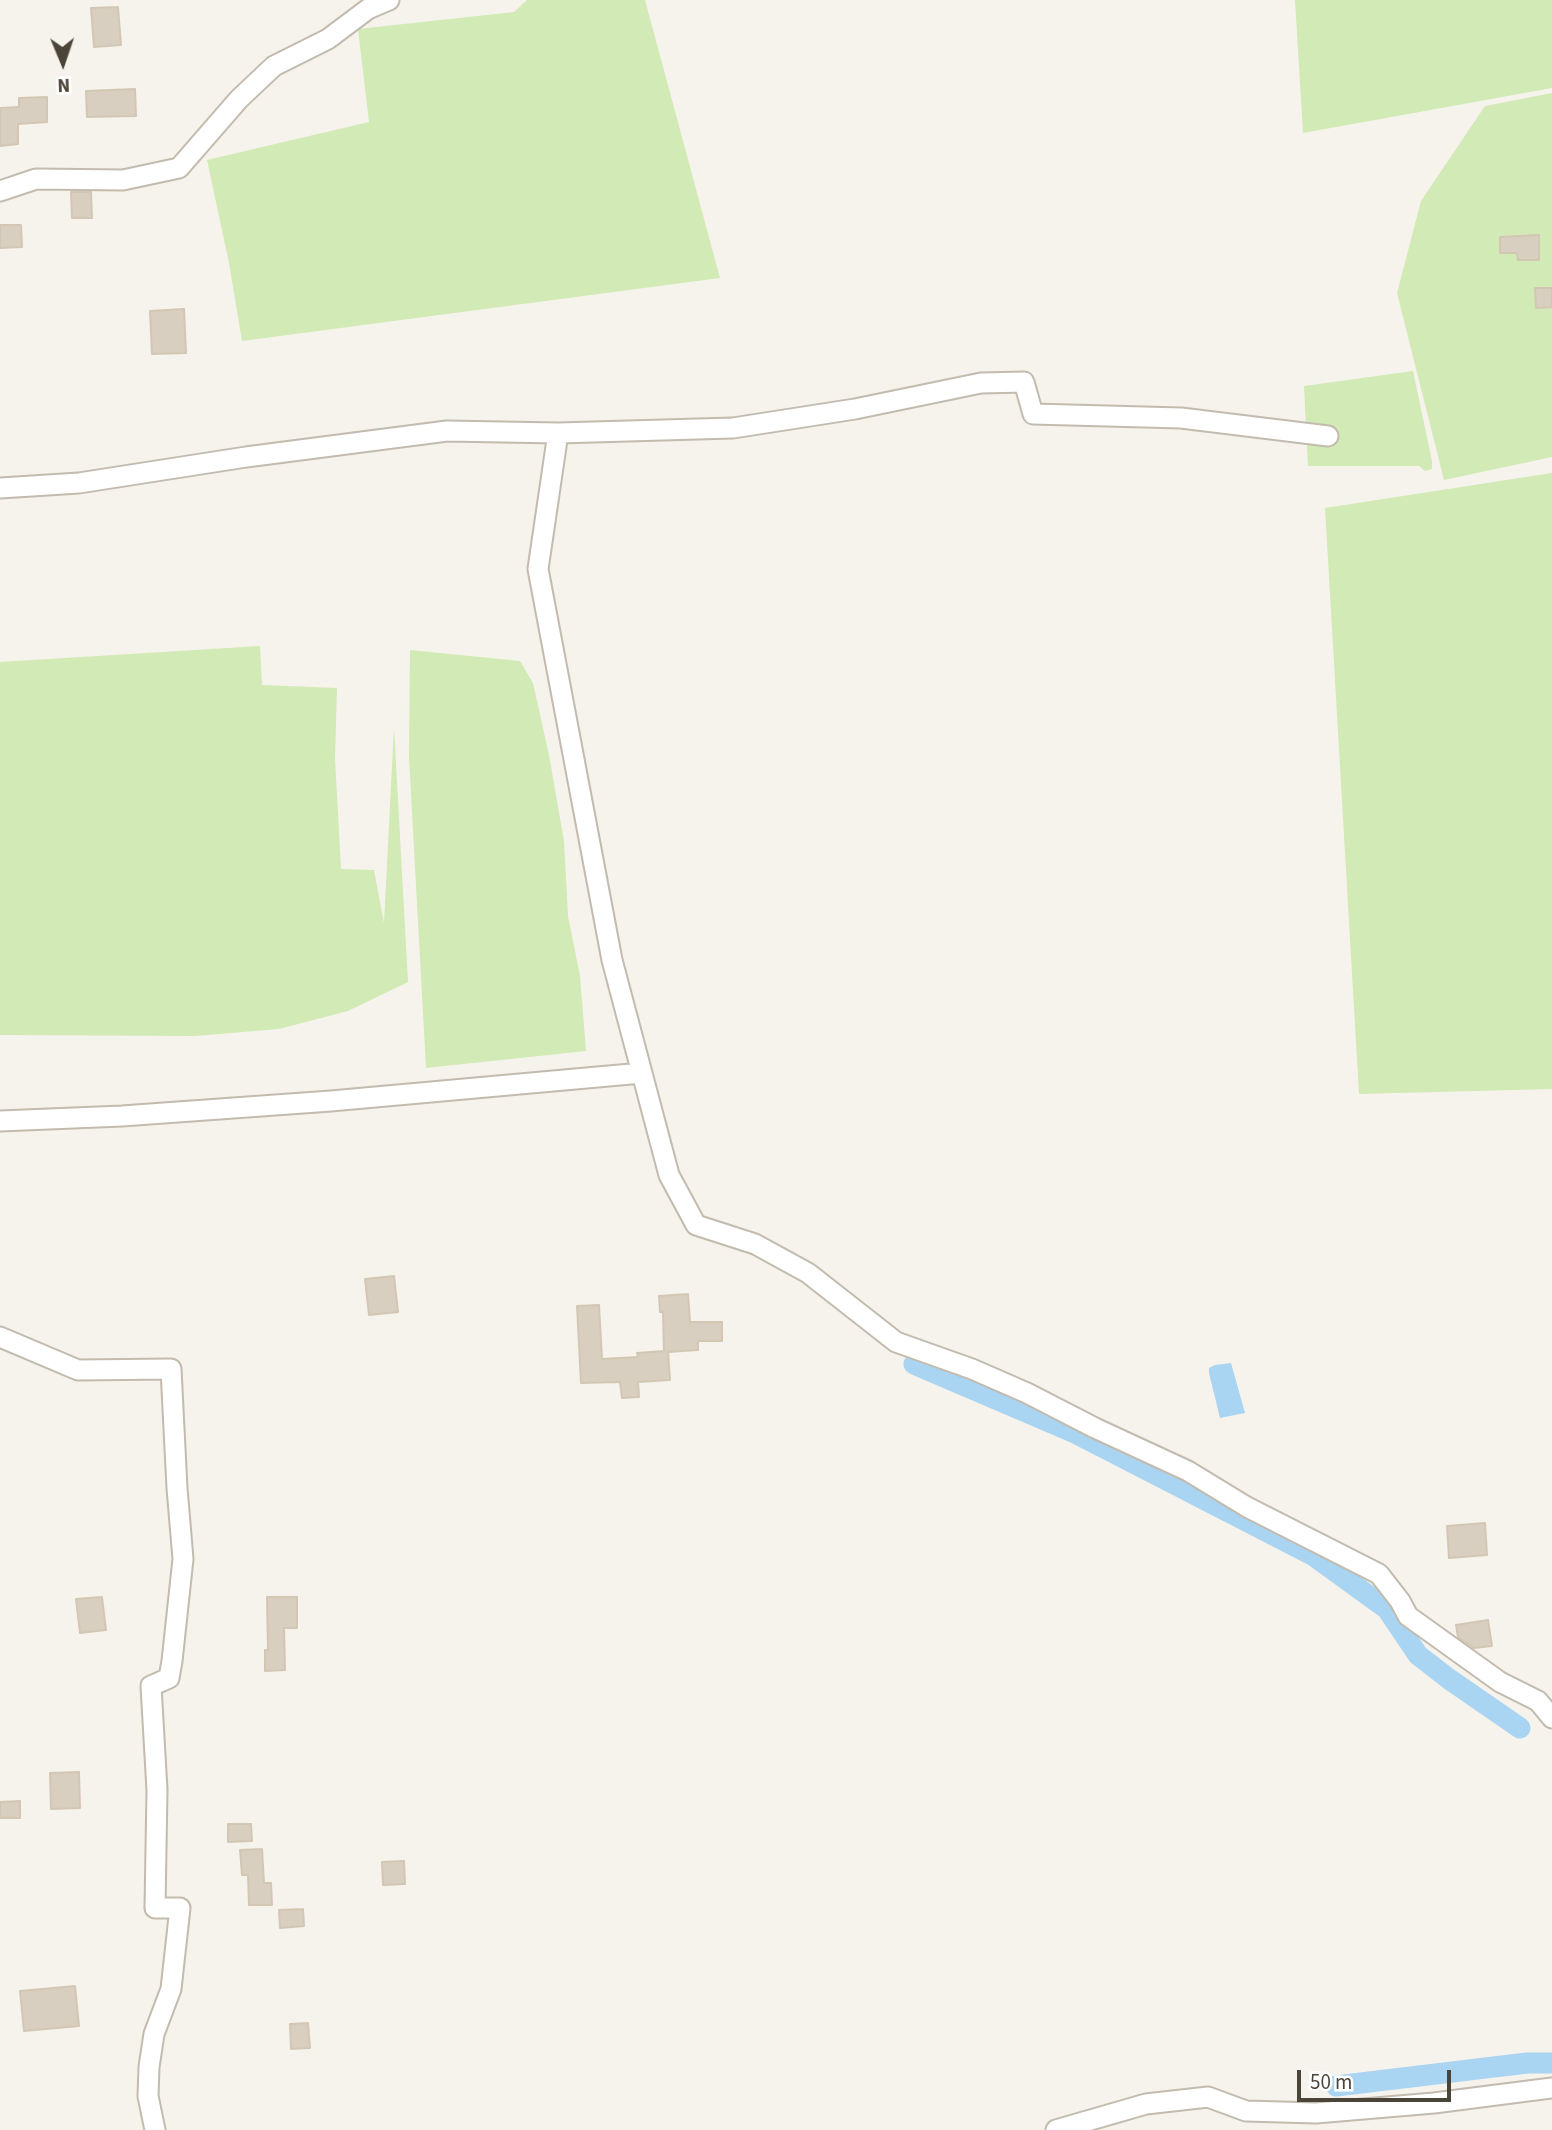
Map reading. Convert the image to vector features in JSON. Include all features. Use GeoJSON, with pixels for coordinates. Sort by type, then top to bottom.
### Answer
{"type":"FeatureCollection","features":[{"type":"Feature","properties":{"kind":"street"},"geometry":{"type":"LineString","coordinates":[[0,191],[36,179],[123,180],[179,168],[239,99],[274,66],[328,39],[368,9],[388,0]]}},
{"type":"Feature","properties":{"kind":"street"},"geometry":{"type":"LineString","coordinates":[[0,488],[79,483],[246,457],[447,432],[558,433],[733,428],[855,409],[981,383],[1024,382],[1033,414],[1181,418],[1328,436]]}},
{"type":"Feature","properties":{"kind":"street"},"geometry":{"type":"LineString","coordinates":[[558,433],[538,569],[612,960],[669,1175],[696,1225],[755,1244],[808,1273],[896,1342],[1027,1393],[1095,1429],[1188,1471],[1247,1507],[1379,1574],[1408,1616],[1500,1682],[1538,1701],[1552,1718]]}},
{"type":"Feature","properties":{"kind":"street"},"geometry":{"type":"LineString","coordinates":[[0,1121],[122,1116],[317,1102],[642,1073]]}},
{"type":"Feature","properties":{"kind":"street"},"geometry":{"type":"LineString","coordinates":[[0,1336],[78,1370],[172,1369],[183,1559],[169,1678],[151,1686],[157,1790],[155,1908],[180,1908],[172,1989],[154,2034],[149,2067],[148,2096],[155,2130]]}},
{"type":"Feature","properties":{"kind":"street"},"geometry":{"type":"LineString","coordinates":[[1056,2130],[1146,2104],[1208,2097],[1246,2111],[1316,2113],[1434,2104],[1552,2088]]}},
{"type":"Feature","properties":{"kind":"green space"},"geometry":{"type":"Polygon","coordinates":[[[527,0],[645,0],[720,278],[242,341],[207,160],[369,122],[358,29],[514,12],[527,0]]]}},
{"type":"Feature","properties":{"kind":"green space"},"geometry":{"type":"Polygon","coordinates":[[[1295,0],[1552,0],[1552,88],[1303,133],[1295,0]]]}},
{"type":"Feature","properties":{"kind":"green space"},"geometry":{"type":"Polygon","coordinates":[[[1552,93],[1552,457],[1444,480],[1397,293],[1421,201],[1485,106],[1552,93]]]}},
{"type":"Feature","properties":{"kind":"green space"},"geometry":{"type":"Polygon","coordinates":[[[1413,371],[1432,469],[1425,471],[1419,466],[1308,466],[1304,386],[1413,371]]]}},
{"type":"Feature","properties":{"kind":"green space"},"geometry":{"type":"Polygon","coordinates":[[[1552,473],[1552,1089],[1359,1094],[1325,508],[1552,473]]]}},
{"type":"Feature","properties":{"kind":"green space"},"geometry":{"type":"Polygon","coordinates":[[[260,646],[262,685],[337,688],[335,758],[341,869],[374,870],[384,923],[394,727],[408,982],[348,1011],[279,1029],[195,1036],[0,1035],[0,662],[260,646]]]}},
{"type":"Feature","properties":{"kind":"green space"},"geometry":{"type":"Polygon","coordinates":[[[410,650],[520,661],[533,683],[564,841],[568,916],[580,976],[586,1051],[426,1068],[409,757],[410,650]]]}},
{"type":"Feature","properties":{"kind":"water"},"geometry":{"type":"Polygon","coordinates":[[[1231,1363],[1245,1413],[1220,1418],[1209,1368],[1231,1363]]]}},
{"type":"Feature","properties":{"kind":"building"},"geometry":{"type":"Polygon","coordinates":[[[118,7],[121,45],[94,47],[91,8],[118,7]]]}},
{"type":"Feature","properties":{"kind":"building"},"geometry":{"type":"Polygon","coordinates":[[[135,89],[136,116],[87,117],[86,91],[135,89]]]}},
{"type":"Feature","properties":{"kind":"building"},"geometry":{"type":"Polygon","coordinates":[[[47,97],[47,122],[18,124],[18,144],[0,146],[0,108],[19,107],[19,98],[47,97]]]}},
{"type":"Feature","properties":{"kind":"building"},"geometry":{"type":"Polygon","coordinates":[[[71,192],[91,192],[92,218],[72,218],[71,192]]]}},
{"type":"Feature","properties":{"kind":"building"},"geometry":{"type":"Polygon","coordinates":[[[0,225],[21,225],[22,247],[0,248],[0,225]]]}},
{"type":"Feature","properties":{"kind":"building"},"geometry":{"type":"Polygon","coordinates":[[[1539,235],[1539,260],[1518,260],[1517,253],[1500,253],[1500,237],[1539,235]]]}},
{"type":"Feature","properties":{"kind":"building"},"geometry":{"type":"Polygon","coordinates":[[[1535,288],[1552,288],[1552,307],[1536,308],[1535,288]]]}},
{"type":"Feature","properties":{"kind":"building"},"geometry":{"type":"Polygon","coordinates":[[[184,309],[186,353],[152,354],[150,311],[184,309]]]}},
{"type":"Feature","properties":{"kind":"building"},"geometry":{"type":"Polygon","coordinates":[[[394,1276],[398,1312],[369,1315],[365,1279],[394,1276]]]}},
{"type":"Feature","properties":{"kind":"building"},"geometry":{"type":"Polygon","coordinates":[[[688,1294],[690,1322],[722,1322],[722,1341],[698,1341],[698,1350],[668,1352],[670,1380],[638,1382],[639,1397],[622,1398],[620,1382],[581,1383],[577,1306],[599,1305],[602,1359],[638,1357],[637,1353],[664,1351],[663,1312],[660,1312],[659,1296],[688,1294]]]}},
{"type":"Feature","properties":{"kind":"building"},"geometry":{"type":"Polygon","coordinates":[[[1485,1523],[1487,1555],[1449,1558],[1447,1526],[1485,1523]]]}},
{"type":"Feature","properties":{"kind":"building"},"geometry":{"type":"Polygon","coordinates":[[[102,1597],[106,1630],[80,1633],[76,1599],[102,1597]]]}},
{"type":"Feature","properties":{"kind":"building"},"geometry":{"type":"Polygon","coordinates":[[[267,1597],[297,1597],[297,1628],[284,1628],[285,1670],[265,1671],[265,1650],[268,1650],[267,1597]]]}},
{"type":"Feature","properties":{"kind":"building"},"geometry":{"type":"Polygon","coordinates":[[[1488,1620],[1492,1646],[1474,1648],[1458,1637],[1456,1625],[1488,1620]]]}},
{"type":"Feature","properties":{"kind":"building"},"geometry":{"type":"Polygon","coordinates":[[[79,1772],[80,1808],[51,1809],[50,1773],[79,1772]]]}},
{"type":"Feature","properties":{"kind":"building"},"geometry":{"type":"Polygon","coordinates":[[[20,1801],[20,1818],[0,1818],[0,1802],[20,1801]]]}},
{"type":"Feature","properties":{"kind":"building"},"geometry":{"type":"Polygon","coordinates":[[[228,1824],[251,1824],[252,1841],[228,1842],[228,1824]]]}},
{"type":"Feature","properties":{"kind":"building"},"geometry":{"type":"Polygon","coordinates":[[[262,1849],[264,1883],[271,1883],[272,1905],[249,1905],[248,1875],[242,1875],[240,1850],[262,1849]]]}},
{"type":"Feature","properties":{"kind":"building"},"geometry":{"type":"Polygon","coordinates":[[[404,1861],[405,1884],[383,1885],[382,1862],[404,1861]]]}},
{"type":"Feature","properties":{"kind":"building"},"geometry":{"type":"Polygon","coordinates":[[[303,1909],[304,1926],[280,1928],[279,1910],[303,1909]]]}},
{"type":"Feature","properties":{"kind":"building"},"geometry":{"type":"Polygon","coordinates":[[[75,1986],[79,2026],[24,2031],[20,1991],[75,1986]]]}},
{"type":"Feature","properties":{"kind":"building"},"geometry":{"type":"Polygon","coordinates":[[[308,2023],[310,2048],[291,2049],[290,2024],[308,2023]]]}},
{"type":"Feature","properties":{"kind":"waterway"},"geometry":{"type":"LineString","coordinates":[[914,1364],[1073,1432],[1314,1556],[1387,1609],[1418,1655],[1520,1728]]}},
{"type":"Feature","properties":{"kind":"waterway"},"geometry":{"type":"LineString","coordinates":[[1336,2086],[1527,2063],[1552,2063]]}}]}
